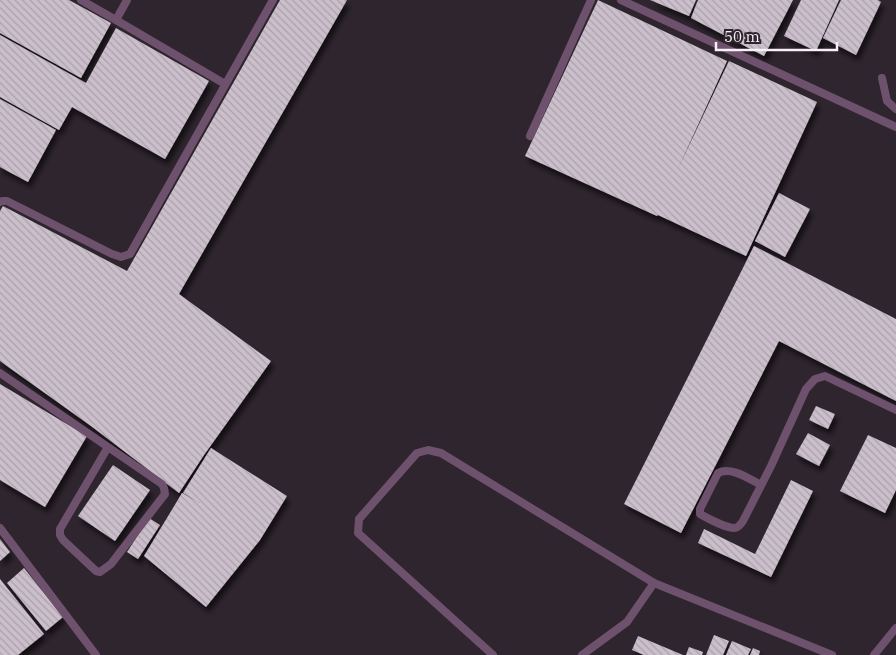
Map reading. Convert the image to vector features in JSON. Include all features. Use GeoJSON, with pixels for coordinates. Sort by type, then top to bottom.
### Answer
{"type":"FeatureCollection","features":[{"type":"Feature","properties":{"kind":"lane"},"geometry":{"type":"LineString","coordinates":[[81,0],[225,84]]}},
{"type":"Feature","properties":{"kind":"lane"},"geometry":{"type":"LineString","coordinates":[[116,20],[126,0]]}},
{"type":"Feature","properties":{"kind":"lane"},"geometry":{"type":"LineString","coordinates":[[0,202],[7,201],[112,254],[121,257],[130,254],[273,0]]}},
{"type":"Feature","properties":{"kind":"lane"},"geometry":{"type":"LineString","coordinates":[[530,136],[592,0]]}},
{"type":"Feature","properties":{"kind":"lane"},"geometry":{"type":"LineString","coordinates":[[621,0],[896,127]]}},
{"type":"Feature","properties":{"kind":"lane"},"geometry":{"type":"LineString","coordinates":[[882,78],[887,101],[896,109]]}},
{"type":"Feature","properties":{"kind":"lane"},"geometry":{"type":"LineString","coordinates":[[0,373],[108,447],[162,484],[165,494],[112,564],[100,572],[96,571],[63,540],[60,535],[60,529],[108,447]]}},
{"type":"Feature","properties":{"kind":"lane"},"geometry":{"type":"LineString","coordinates":[[762,485],[734,472],[723,470],[718,473],[700,509],[700,514],[725,526],[738,527],[762,485],[806,389],[815,379],[824,376],[896,410]]}},
{"type":"Feature","properties":{"kind":"lane"},"geometry":{"type":"LineString","coordinates":[[493,655],[358,533],[359,519],[417,453],[428,450],[441,453],[654,583],[832,655]]}},
{"type":"Feature","properties":{"kind":"lane"},"geometry":{"type":"LineString","coordinates":[[0,528],[96,655]]}},
{"type":"Feature","properties":{"kind":"lane"},"geometry":{"type":"LineString","coordinates":[[582,655],[626,622],[654,583]]}},
{"type":"Feature","properties":{"kind":"lane"},"geometry":{"type":"LineString","coordinates":[[874,655],[896,628]]}},
{"type":"Feature","properties":{"kind":"building"},"geometry":{"type":"Polygon","coordinates":[[[0,0],[69,0],[111,23],[81,78],[0,33],[0,0]]]}},
{"type":"Feature","properties":{"kind":"building"},"geometry":{"type":"Polygon","coordinates":[[[280,0],[347,0],[179,294],[271,361],[179,493],[91,426],[0,361],[0,211],[3,206],[127,271],[280,0]]]}},
{"type":"Feature","properties":{"kind":"building"},"geometry":{"type":"Polygon","coordinates":[[[598,0],[727,61],[677,171],[729,61],[817,102],[746,256],[525,156],[598,0]]]}},
{"type":"Feature","properties":{"kind":"building"},"geometry":{"type":"Polygon","coordinates":[[[650,0],[696,0],[689,16],[650,0]]]}},
{"type":"Feature","properties":{"kind":"building"},"geometry":{"type":"Polygon","coordinates":[[[698,0],[793,0],[764,56],[691,18],[698,0]]]}},
{"type":"Feature","properties":{"kind":"building"},"geometry":{"type":"Polygon","coordinates":[[[801,0],[839,0],[816,51],[784,36],[801,0]]]}},
{"type":"Feature","properties":{"kind":"building"},"geometry":{"type":"Polygon","coordinates":[[[841,0],[878,0],[881,2],[856,55],[823,38],[841,0]]]}},
{"type":"Feature","properties":{"kind":"building"},"geometry":{"type":"Polygon","coordinates":[[[116,28],[209,81],[165,159],[72,107],[59,130],[0,97],[0,35],[86,83],[116,28]]]}},
{"type":"Feature","properties":{"kind":"building"},"geometry":{"type":"Polygon","coordinates":[[[0,99],[56,130],[28,182],[0,167],[0,99]]]}},
{"type":"Feature","properties":{"kind":"building"},"geometry":{"type":"Polygon","coordinates":[[[779,193],[810,209],[785,257],[755,241],[779,193]]]}},
{"type":"Feature","properties":{"kind":"building"},"geometry":{"type":"Polygon","coordinates":[[[754,246],[896,319],[896,401],[779,341],[681,533],[624,504],[754,246]]]}},
{"type":"Feature","properties":{"kind":"building"},"geometry":{"type":"Polygon","coordinates":[[[0,384],[87,436],[45,507],[0,480],[0,384]]]}},
{"type":"Feature","properties":{"kind":"building"},"geometry":{"type":"Polygon","coordinates":[[[816,406],[835,414],[828,429],[809,420],[816,406]]]}},
{"type":"Feature","properties":{"kind":"building"},"geometry":{"type":"Polygon","coordinates":[[[808,433],[830,445],[819,466],[796,454],[808,433]]]}},
{"type":"Feature","properties":{"kind":"building"},"geometry":{"type":"Polygon","coordinates":[[[868,435],[896,448],[896,490],[885,513],[840,491],[868,435]]]}},
{"type":"Feature","properties":{"kind":"building"},"geometry":{"type":"Polygon","coordinates":[[[211,448],[287,496],[260,540],[206,607],[144,556],[182,493],[200,503],[183,493],[211,448]]]}},
{"type":"Feature","properties":{"kind":"building"},"geometry":{"type":"Polygon","coordinates":[[[113,465],[150,490],[115,541],[78,516],[113,465]]]}},
{"type":"Feature","properties":{"kind":"building"},"geometry":{"type":"Polygon","coordinates":[[[791,480],[813,491],[771,577],[698,543],[704,529],[755,554],[791,480]]]}},
{"type":"Feature","properties":{"kind":"building"},"geometry":{"type":"Polygon","coordinates":[[[149,518],[160,525],[138,559],[127,552],[149,518]]]}},
{"type":"Feature","properties":{"kind":"building"},"geometry":{"type":"Polygon","coordinates":[[[0,539],[10,552],[0,561],[0,539]]]}},
{"type":"Feature","properties":{"kind":"building"},"geometry":{"type":"Polygon","coordinates":[[[24,568],[63,617],[46,631],[7,583],[24,568]]]}},
{"type":"Feature","properties":{"kind":"building"},"geometry":{"type":"Polygon","coordinates":[[[0,579],[44,634],[18,655],[0,655],[0,579]]]}},
{"type":"Feature","properties":{"kind":"building"},"geometry":{"type":"Polygon","coordinates":[[[714,635],[729,641],[723,655],[706,655],[714,635]]]}},
{"type":"Feature","properties":{"kind":"building"},"geometry":{"type":"Polygon","coordinates":[[[638,636],[683,655],[644,655],[632,650],[638,636]]]}},
{"type":"Feature","properties":{"kind":"building"},"geometry":{"type":"Polygon","coordinates":[[[732,641],[751,649],[748,655],[726,655],[732,641]]]}},
{"type":"Feature","properties":{"kind":"building"},"geometry":{"type":"Polygon","coordinates":[[[689,647],[703,652],[702,655],[686,655],[689,647]]]}},
{"type":"Feature","properties":{"kind":"building"},"geometry":{"type":"Polygon","coordinates":[[[753,648],[760,651],[759,655],[750,655],[753,648]]]}}]}
